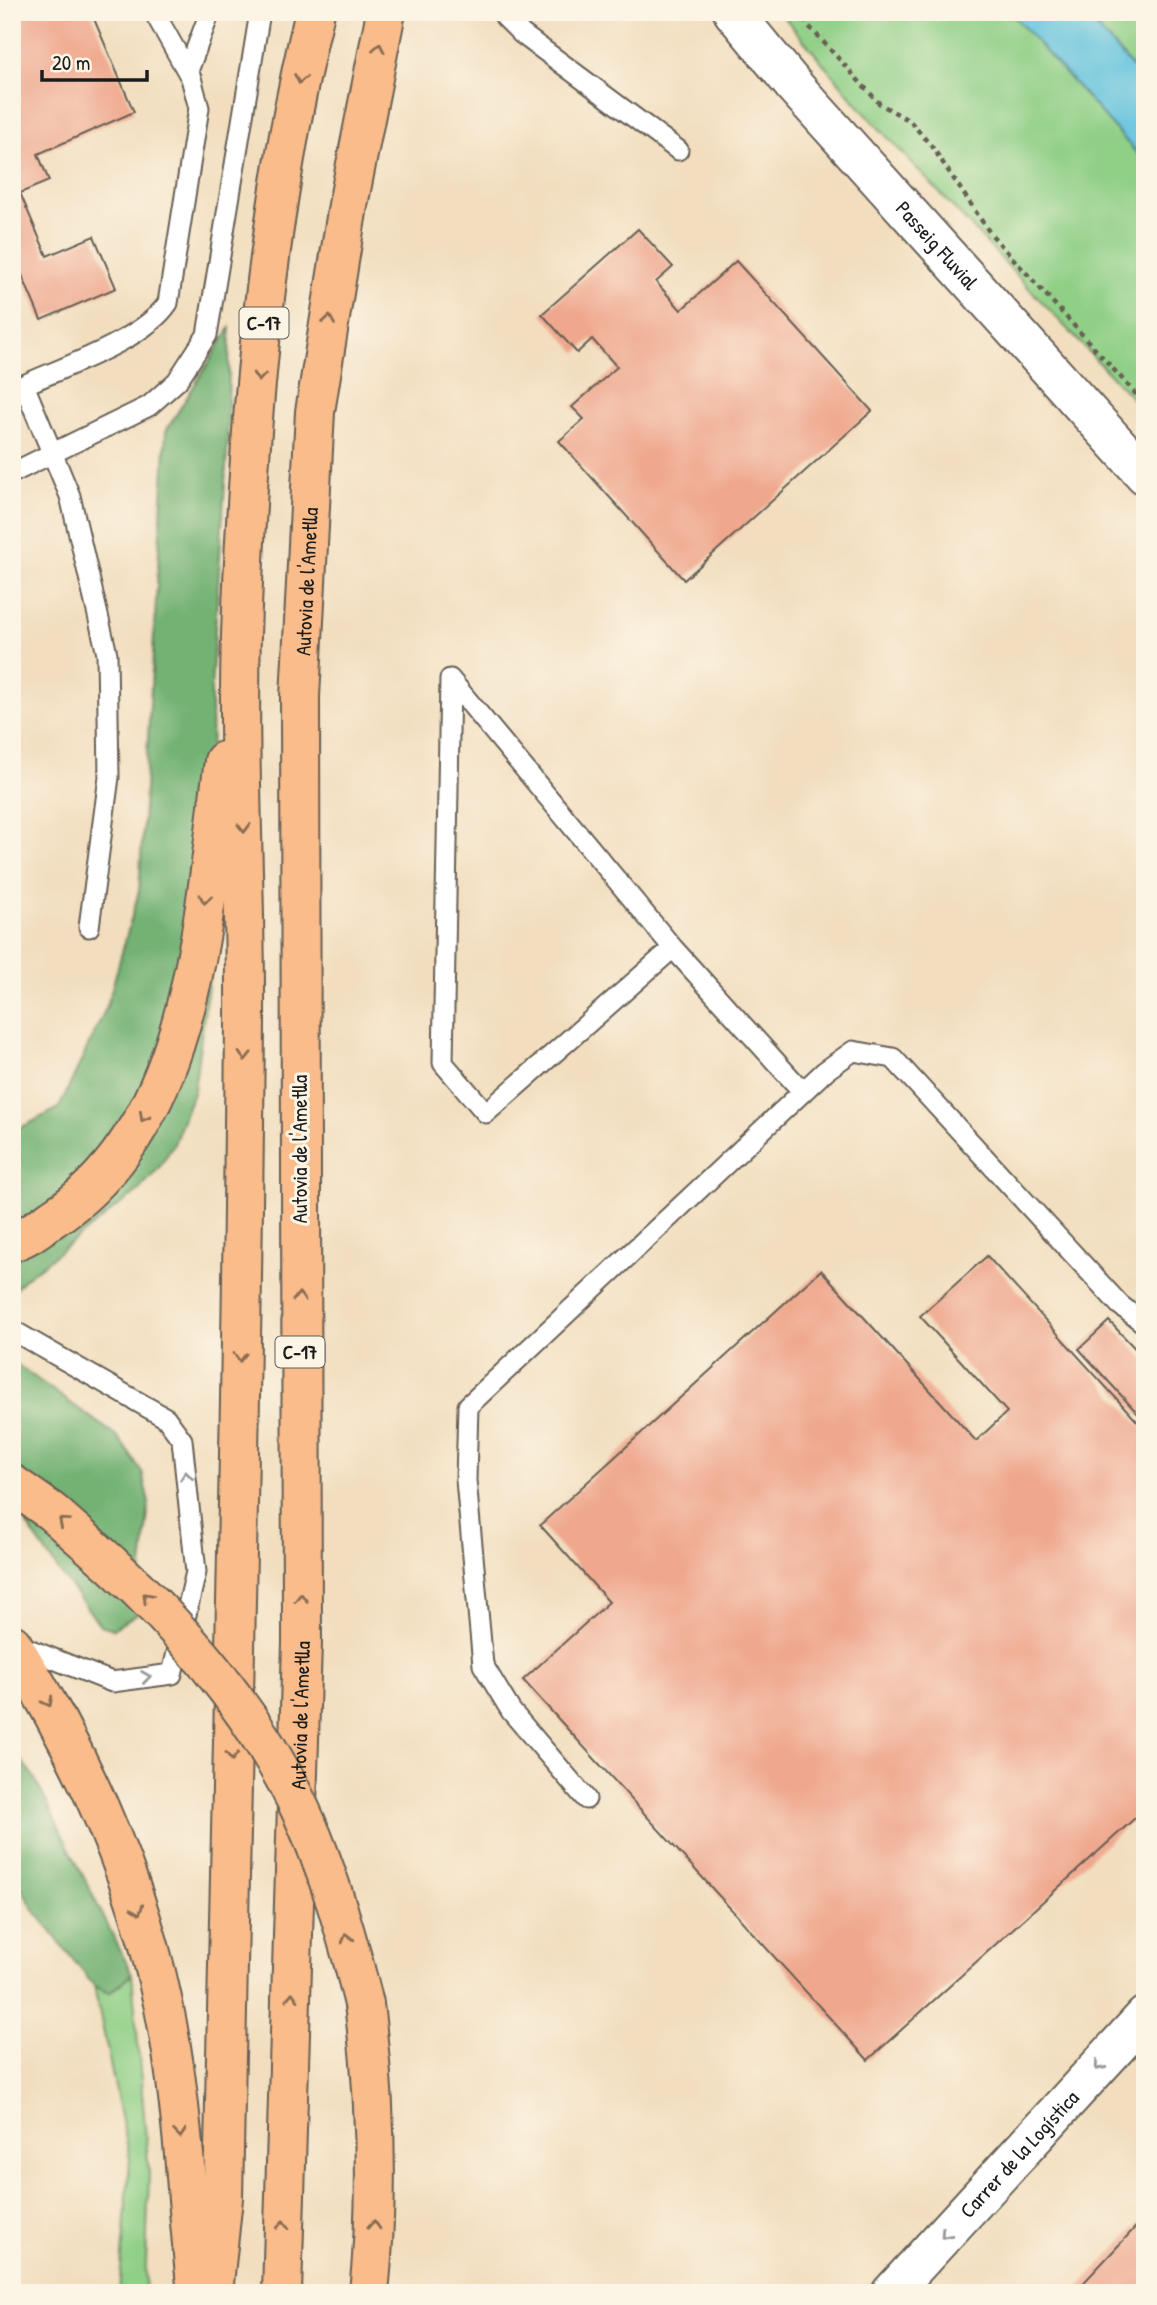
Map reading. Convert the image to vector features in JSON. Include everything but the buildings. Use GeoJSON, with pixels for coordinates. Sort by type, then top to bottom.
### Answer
{"type":"FeatureCollection","features":[{"type":"Feature","properties":{"kind":"highway","name":"C-17"},"geometry":{"type":"LineString","coordinates":[[213,2293],[223,2198],[238,1450],[245,1021],[241,638],[264,316],[300,76],[315,12]]}},
{"type":"Feature","properties":{"kind":"highway","name":"Autovia de l'Ametlla"},"geometry":{"type":"LineString","coordinates":[[282,2293],[302,1643],[300,697],[316,412],[348,205],[386,12]]}},
{"type":"Feature","properties":{"kind":"highway"},"geometry":{"type":"LineString","coordinates":[[12,1242],[82,1199],[116,1163],[162,1083],[186,1003],[202,916],[241,638]]}},
{"type":"Feature","properties":{"kind":"highway"},"geometry":{"type":"LineString","coordinates":[[12,1484],[52,1512],[146,1595],[194,1649],[256,1732],[311,1833],[348,1939],[364,2004],[375,2090],[376,2152],[369,2293]]}},
{"type":"Feature","properties":{"kind":"highway"},"geometry":{"type":"LineString","coordinates":[[12,1643],[73,1750],[111,1832],[144,1929],[163,2005],[197,2293]]}},
{"type":"Feature","properties":{"kind":"street","name":"Passeig Fluvial"},"geometry":{"type":"LineString","coordinates":[[733,12],[796,88],[1145,475]]}},
{"type":"Feature","properties":{"kind":"street","name":"Carrer de la Logística"},"geometry":{"type":"LineString","coordinates":[[891,2293],[1145,2016]]}},
{"type":"Feature","properties":{"kind":"lane"},"geometry":{"type":"LineString","coordinates":[[89,927],[109,776],[107,654],[70,496],[18,388],[137,333],[159,317],[168,303],[199,108],[187,71],[153,12]]}},
{"type":"Feature","properties":{"kind":"lane"},"geometry":{"type":"LineString","coordinates":[[187,71],[210,12]]}},
{"type":"Feature","properties":{"kind":"lane"},"geometry":{"type":"LineString","coordinates":[[12,473],[149,406],[177,381],[207,335],[260,12]]}},
{"type":"Feature","properties":{"kind":"lane"},"geometry":{"type":"LineString","coordinates":[[506,12],[505,17],[522,34],[678,150]]}},
{"type":"Feature","properties":{"kind":"lane"},"geometry":{"type":"LineString","coordinates":[[673,948],[486,1113],[443,1063],[450,679],[673,948],[803,1092]]}},
{"type":"Feature","properties":{"kind":"lane"},"geometry":{"type":"LineString","coordinates":[[586,1798],[511,1711],[483,1665],[466,1480],[468,1406],[803,1092],[853,1051],[893,1058],[1120,1305],[1145,1324]]}},
{"type":"Feature","properties":{"kind":"lane"},"geometry":{"type":"LineString","coordinates":[[12,1330],[166,1418],[182,1440],[196,1572],[172,1674],[112,1682],[12,1643]]}},
{"type":"Feature","properties":{"kind":"path"},"geometry":{"type":"LineString","coordinates":[[796,12],[880,104],[910,121],[933,148],[990,233],[1145,404]]}},
{"type":"Feature","properties":{"kind":"green space"},"geometry":{"type":"Polygon","coordinates":[[[780,12],[1010,12],[1145,162],[1145,412],[863,111],[780,12]]]}},
{"type":"Feature","properties":{"kind":"green space"},"geometry":{"type":"Polygon","coordinates":[[[1083,12],[1145,12],[1145,81],[1083,12]]]}},
{"type":"Feature","properties":{"kind":"green space"},"geometry":{"type":"Polygon","coordinates":[[[230,328],[227,454],[211,689],[213,948],[194,1090],[174,1144],[159,1168],[139,1190],[23,1280],[12,1293],[12,1132],[59,1108],[107,1006],[139,891],[166,431],[230,328]]]}},
{"type":"Feature","properties":{"kind":"green space"},"geometry":{"type":"Polygon","coordinates":[[[12,1361],[118,1437],[142,1472],[149,1503],[137,1614],[113,1629],[100,1625],[12,1503],[12,1361]]]}},
{"type":"Feature","properties":{"kind":"green space"},"geometry":{"type":"Polygon","coordinates":[[[12,1748],[34,1777],[132,1974],[109,1993],[94,1986],[34,1910],[12,1871],[12,1748]]]}},
{"type":"Feature","properties":{"kind":"green space"},"geometry":{"type":"Polygon","coordinates":[[[132,1974],[149,2174],[145,2293],[119,2293],[130,2159],[94,1986],[109,1993],[132,1974]]]}},
{"type":"Feature","properties":{"kind":"water"},"geometry":{"type":"Polygon","coordinates":[[[1010,12],[1083,12],[1145,81],[1145,162],[1010,12]]]}}]}
